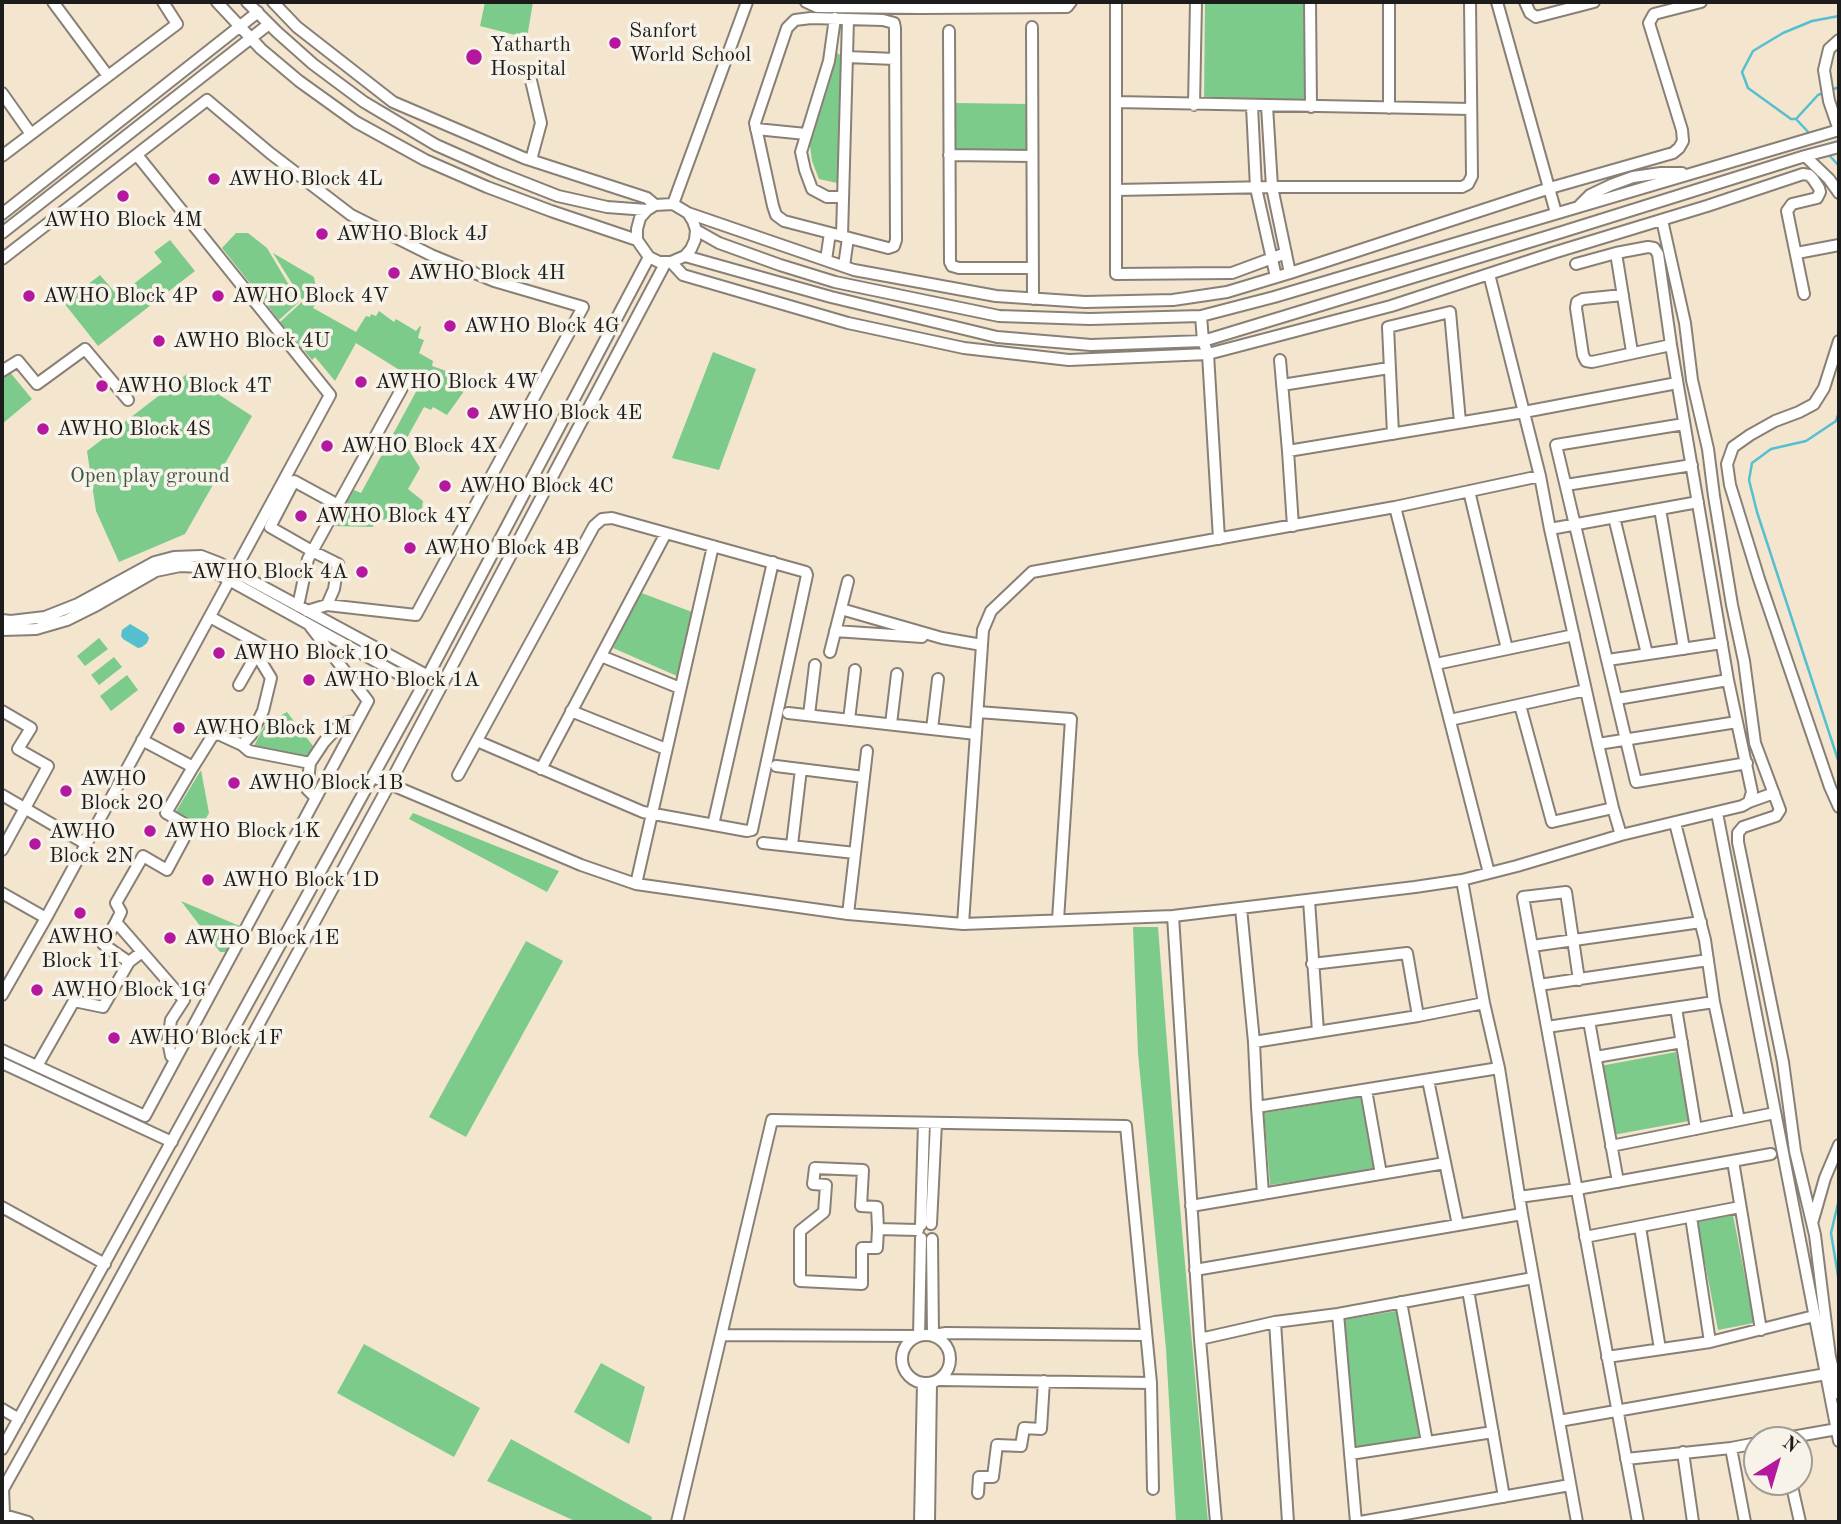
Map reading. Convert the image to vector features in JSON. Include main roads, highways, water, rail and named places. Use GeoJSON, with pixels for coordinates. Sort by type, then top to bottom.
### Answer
{"type":"FeatureCollection","features":[{"type":"Feature","properties":{"kind":"water"},"geometry":{"type":"Polygon","coordinates":[[[130,624],[147,634],[149,638],[142,647],[138,648],[121,636],[122,630],[130,624]]]}},
{"type":"Feature","properties":{"kind":"waterway"},"geometry":{"type":"LineString","coordinates":[[1810,134],[1796,119],[1791,119],[1748,88],[1742,72],[1753,51],[1783,33],[1812,21],[1839,16]]}},
{"type":"Feature","properties":{"kind":"waterway"},"geometry":{"type":"LineString","coordinates":[[1829,91],[1839,87]]}},
{"type":"Feature","properties":{"kind":"waterway"},"geometry":{"type":"LineString","coordinates":[[1796,119],[1823,93]]}},
{"type":"Feature","properties":{"kind":"waterway"},"geometry":{"type":"LineString","coordinates":[[1829,155],[1839,166]]}},
{"type":"Feature","properties":{"kind":"waterway"},"geometry":{"type":"LineString","coordinates":[[1839,412],[1836,421],[1806,441],[1771,449],[1752,463],[1749,480],[1839,763]]}},
{"type":"Feature","properties":{"kind":"waterway"},"geometry":{"type":"LineString","coordinates":[[1839,1199],[1831,1233],[1839,1282]]}},
{"type":"Feature","properties":{"kind":"place","name":"Sanfort World School"},"geometry":{"type":"Point","coordinates":[615,43]}},
{"type":"Feature","properties":{"kind":"place","name":"Yatharth Hospital"},"geometry":{"type":"Point","coordinates":[474,57]}},
{"type":"Feature","properties":{"kind":"place","name":"AWHO Block 4L"},"geometry":{"type":"Point","coordinates":[214,179]}},
{"type":"Feature","properties":{"kind":"place","name":"AWHO Block 4M"},"geometry":{"type":"Point","coordinates":[123,196]}},
{"type":"Feature","properties":{"kind":"place","name":"AWHO Block 4J"},"geometry":{"type":"Point","coordinates":[322,234]}},
{"type":"Feature","properties":{"kind":"place","name":"AWHO Block 4H"},"geometry":{"type":"Point","coordinates":[394,273]}},
{"type":"Feature","properties":{"kind":"place","name":"AWHO Block 4P"},"geometry":{"type":"Point","coordinates":[29,296]}},
{"type":"Feature","properties":{"kind":"place","name":"AWHO Block 4V"},"geometry":{"type":"Point","coordinates":[218,296]}},
{"type":"Feature","properties":{"kind":"place","name":"AWHO Block 4G"},"geometry":{"type":"Point","coordinates":[450,326]}},
{"type":"Feature","properties":{"kind":"place","name":"AWHO Block 4U"},"geometry":{"type":"Point","coordinates":[159,341]}},
{"type":"Feature","properties":{"kind":"place","name":"AWHO Block 4W"},"geometry":{"type":"Point","coordinates":[361,382]}},
{"type":"Feature","properties":{"kind":"place","name":"AWHO Block 4T"},"geometry":{"type":"Point","coordinates":[102,386]}},
{"type":"Feature","properties":{"kind":"place","name":"AWHO Block 4E"},"geometry":{"type":"Point","coordinates":[473,413]}},
{"type":"Feature","properties":{"kind":"place","name":"AWHO Block 4S"},"geometry":{"type":"Point","coordinates":[43,429]}},
{"type":"Feature","properties":{"kind":"place","name":"AWHO Block 4X"},"geometry":{"type":"Point","coordinates":[327,446]}},
{"type":"Feature","properties":{"kind":"place","name":"AWHO Block 4C"},"geometry":{"type":"Point","coordinates":[445,486]}},
{"type":"Feature","properties":{"kind":"place","name":"AWHO Block 4Y"},"geometry":{"type":"Point","coordinates":[301,516]}},
{"type":"Feature","properties":{"kind":"place","name":"AWHO Block 4B"},"geometry":{"type":"Point","coordinates":[410,548]}},
{"type":"Feature","properties":{"kind":"place","name":"AWHO Block 4A"},"geometry":{"type":"Point","coordinates":[362,572]}},
{"type":"Feature","properties":{"kind":"place","name":"AWHO Block 1O"},"geometry":{"type":"Point","coordinates":[219,653]}},
{"type":"Feature","properties":{"kind":"place","name":"AWHO Block 1A"},"geometry":{"type":"Point","coordinates":[309,680]}},
{"type":"Feature","properties":{"kind":"place","name":"AWHO Block 1M"},"geometry":{"type":"Point","coordinates":[179,728]}},
{"type":"Feature","properties":{"kind":"place","name":"AWHO Block 1B"},"geometry":{"type":"Point","coordinates":[234,783]}},
{"type":"Feature","properties":{"kind":"place","name":"AWHO Block 2O"},"geometry":{"type":"Point","coordinates":[66,791]}},
{"type":"Feature","properties":{"kind":"place","name":"AWHO Block 1K"},"geometry":{"type":"Point","coordinates":[150,831]}},
{"type":"Feature","properties":{"kind":"place","name":"AWHO Block 2N"},"geometry":{"type":"Point","coordinates":[35,844]}},
{"type":"Feature","properties":{"kind":"place","name":"AWHO Block 1D"},"geometry":{"type":"Point","coordinates":[208,880]}},
{"type":"Feature","properties":{"kind":"place","name":"AWHO Block 1I"},"geometry":{"type":"Point","coordinates":[80,913]}},
{"type":"Feature","properties":{"kind":"place","name":"AWHO Block 1E"},"geometry":{"type":"Point","coordinates":[170,938]}},
{"type":"Feature","properties":{"kind":"place","name":"AWHO Block 1G"},"geometry":{"type":"Point","coordinates":[37,990]}},
{"type":"Feature","properties":{"kind":"place","name":"AWHO Block 1F"},"geometry":{"type":"Point","coordinates":[114,1038]}},
{"type":"Feature","properties":{"kind":"park label","name":"Open play ground"},"geometry":{"type":"Point","coordinates":[150,476]}}]}
